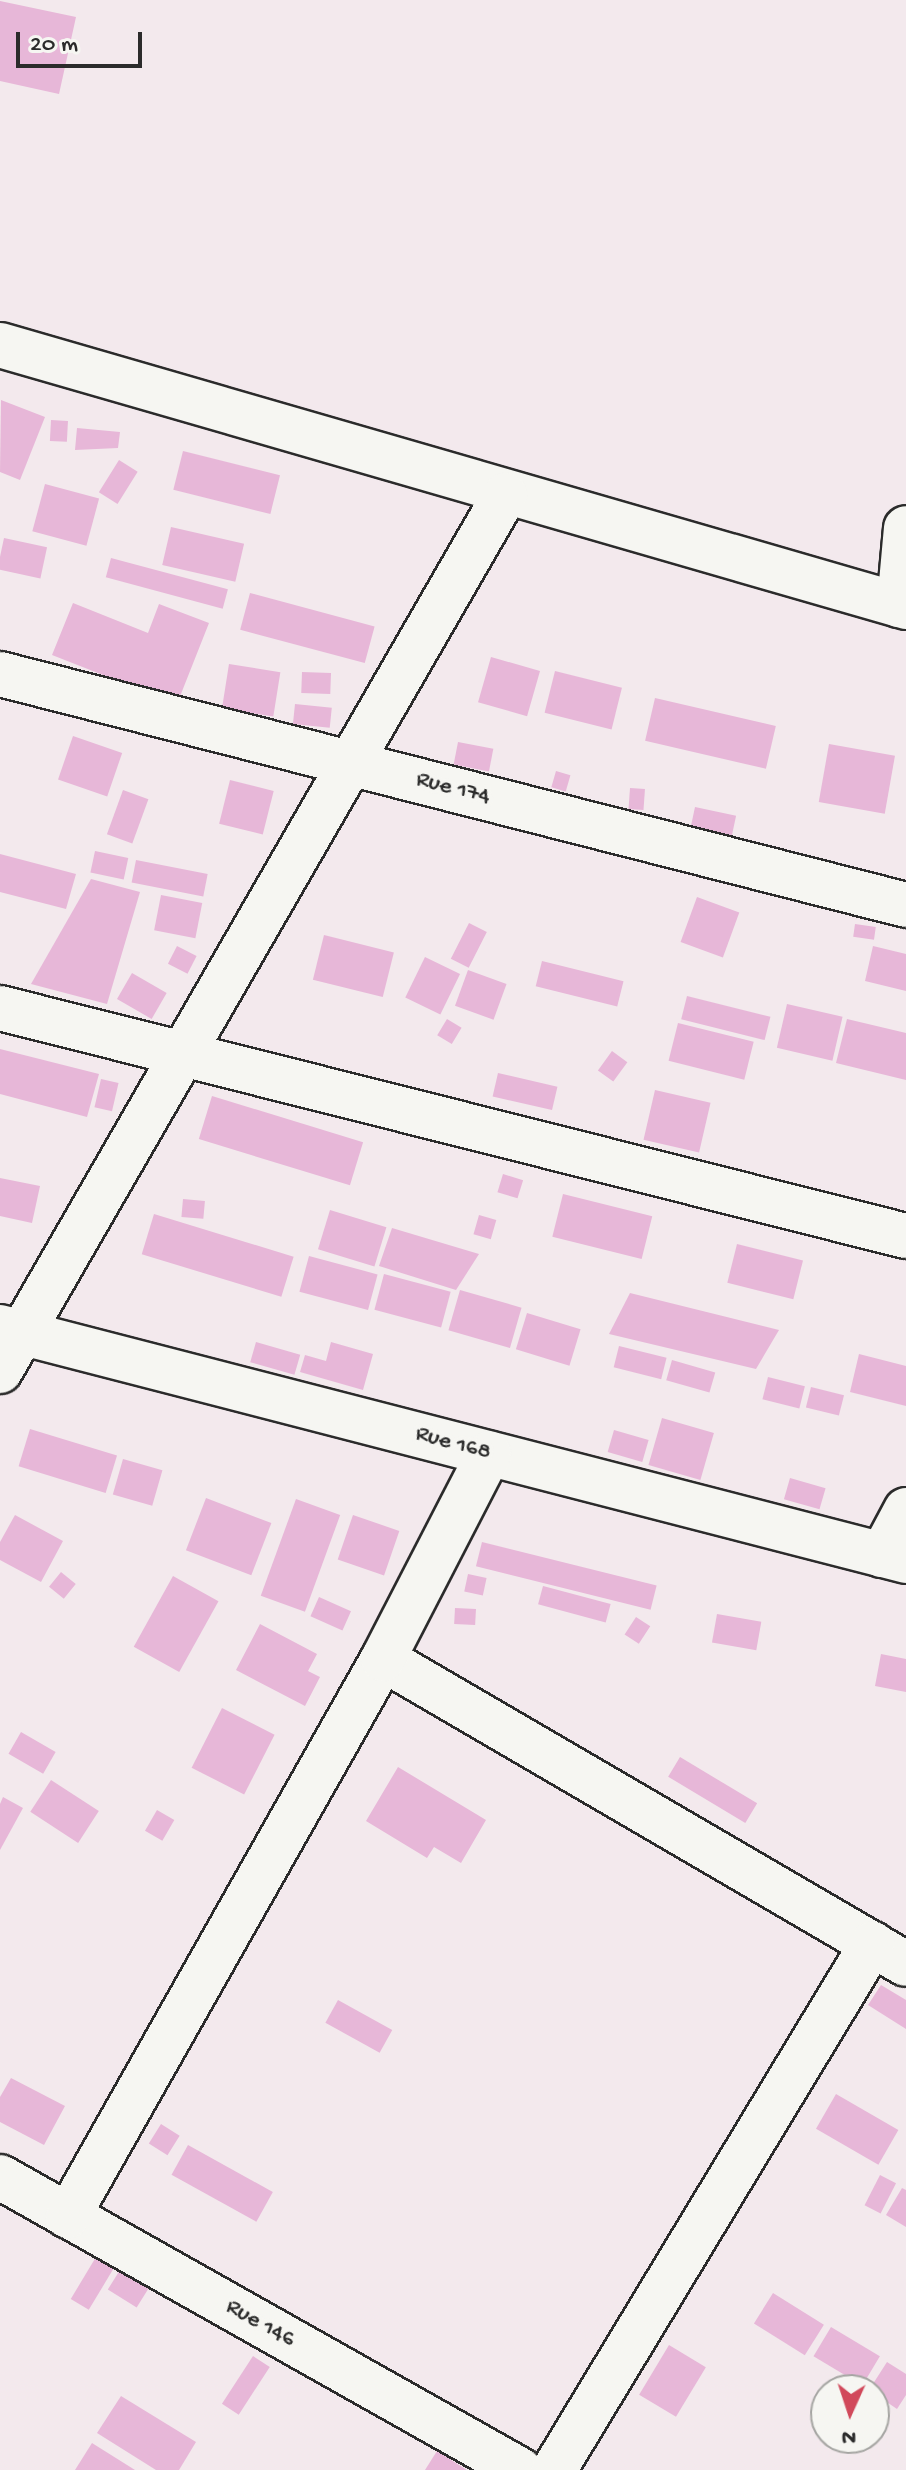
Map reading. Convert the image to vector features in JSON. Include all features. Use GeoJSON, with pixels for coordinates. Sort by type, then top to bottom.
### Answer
{"type":"FeatureCollection","features":[{"type":"Feature","properties":{"kind":"street"},"geometry":{"type":"LineString","coordinates":[[0,345],[505,495],[904,601],[906,528]]}},
{"type":"Feature","properties":{"kind":"street"},"geometry":{"type":"LineString","coordinates":[[0,1371],[11,1329],[182,1055],[505,495]]}},
{"type":"Feature","properties":{"kind":"street","name":"Rue 174"},"geometry":{"type":"LineString","coordinates":[[0,674],[906,905]]}},
{"type":"Feature","properties":{"kind":"street"},"geometry":{"type":"LineString","coordinates":[[0,1008],[906,1236]]}},
{"type":"Feature","properties":{"kind":"street","name":"Rue 168"},"geometry":{"type":"LineString","coordinates":[[11,1329],[894,1558]]}},
{"type":"Feature","properties":{"kind":"street"},"geometry":{"type":"LineString","coordinates":[[68,2216],[383,1659],[489,1454]]}},
{"type":"Feature","properties":{"kind":"street"},"geometry":{"type":"LineString","coordinates":[[894,1558],[906,1510]]}},
{"type":"Feature","properties":{"kind":"street"},"geometry":{"type":"LineString","coordinates":[[383,1659],[889,1954],[554,2470]]}},
{"type":"Feature","properties":{"kind":"street","name":"Rue 146"},"geometry":{"type":"LineString","coordinates":[[0,2177],[520,2470]]}},
{"type":"Feature","properties":{"kind":"building"},"geometry":{"type":"Polygon","coordinates":[[[0,1],[76,17],[59,94],[0,81],[0,1]]]}},
{"type":"Feature","properties":{"kind":"building"},"geometry":{"type":"Polygon","coordinates":[[[1,400],[45,417],[20,480],[0,472],[1,400]]]}},
{"type":"Feature","properties":{"kind":"building"},"geometry":{"type":"Polygon","coordinates":[[[51,420],[68,421],[67,442],[50,441],[51,420]]]}},
{"type":"Feature","properties":{"kind":"building"},"geometry":{"type":"Polygon","coordinates":[[[77,428],[120,432],[118,448],[75,450],[77,428]]]}},
{"type":"Feature","properties":{"kind":"building"},"geometry":{"type":"Polygon","coordinates":[[[183,451],[280,475],[270,514],[173,490],[183,451]]]}},
{"type":"Feature","properties":{"kind":"building"},"geometry":{"type":"Polygon","coordinates":[[[119,460],[138,472],[118,504],[99,492],[119,460]]]}},
{"type":"Feature","properties":{"kind":"building"},"geometry":{"type":"Polygon","coordinates":[[[45,484],[99,498],[86,546],[32,531],[45,484]]]}},
{"type":"Feature","properties":{"kind":"building"},"geometry":{"type":"Polygon","coordinates":[[[171,527],[244,544],[235,582],[162,565],[171,527]]]}},
{"type":"Feature","properties":{"kind":"building"},"geometry":{"type":"Polygon","coordinates":[[[4,538],[47,547],[40,578],[0,570],[4,538]]]}},
{"type":"Feature","properties":{"kind":"building"},"geometry":{"type":"Polygon","coordinates":[[[111,558],[228,589],[223,609],[106,577],[111,558]]]}},
{"type":"Feature","properties":{"kind":"building"},"geometry":{"type":"Polygon","coordinates":[[[250,593],[375,626],[365,663],[240,630],[250,593]]]}},
{"type":"Feature","properties":{"kind":"building"},"geometry":{"type":"Polygon","coordinates":[[[73,603],[148,633],[159,604],[209,623],[177,704],[52,655],[73,603]]]}},
{"type":"Feature","properties":{"kind":"building"},"geometry":{"type":"Polygon","coordinates":[[[491,657],[540,671],[527,716],[478,702],[491,657]]]}},
{"type":"Feature","properties":{"kind":"building"},"geometry":{"type":"Polygon","coordinates":[[[229,664],[280,672],[273,717],[222,708],[229,664]]]}},
{"type":"Feature","properties":{"kind":"building"},"geometry":{"type":"Polygon","coordinates":[[[555,671],[622,688],[612,729],[545,713],[555,671]]]}},
{"type":"Feature","properties":{"kind":"building"},"geometry":{"type":"Polygon","coordinates":[[[302,672],[331,673],[330,694],[301,693],[302,672]]]}},
{"type":"Feature","properties":{"kind":"building"},"geometry":{"type":"Polygon","coordinates":[[[655,698],[776,726],[766,769],[645,741],[655,698]]]}},
{"type":"Feature","properties":{"kind":"building"},"geometry":{"type":"Polygon","coordinates":[[[295,704],[332,708],[330,728],[293,724],[295,704]]]}},
{"type":"Feature","properties":{"kind":"building"},"geometry":{"type":"Polygon","coordinates":[[[73,736],[122,753],[107,796],[58,779],[73,736]]]}},
{"type":"Feature","properties":{"kind":"building"},"geometry":{"type":"Polygon","coordinates":[[[458,742],[493,749],[489,771],[454,765],[458,742]]]}},
{"type":"Feature","properties":{"kind":"building"},"geometry":{"type":"Polygon","coordinates":[[[829,744],[895,756],[885,814],[819,802],[829,744]]]}},
{"type":"Feature","properties":{"kind":"building"},"geometry":{"type":"Polygon","coordinates":[[[556,771],[570,775],[566,791],[551,787],[556,771]]]}},
{"type":"Feature","properties":{"kind":"building"},"geometry":{"type":"Polygon","coordinates":[[[230,780],[274,791],[263,835],[219,824],[230,780]]]}},
{"type":"Feature","properties":{"kind":"building"},"geometry":{"type":"Polygon","coordinates":[[[630,788],[645,789],[643,810],[629,809],[630,788]]]}},
{"type":"Feature","properties":{"kind":"building"},"geometry":{"type":"Polygon","coordinates":[[[123,790],[148,799],[132,843],[107,834],[123,790]]]}},
{"type":"Feature","properties":{"kind":"building"},"geometry":{"type":"Polygon","coordinates":[[[695,807],[736,816],[732,837],[690,829],[695,807]]]}},
{"type":"Feature","properties":{"kind":"building"},"geometry":{"type":"Polygon","coordinates":[[[95,851],[128,858],[124,880],[90,873],[95,851]]]}},
{"type":"Feature","properties":{"kind":"building"},"geometry":{"type":"Polygon","coordinates":[[[0,854],[76,874],[66,909],[0,892],[0,854]]]}},
{"type":"Feature","properties":{"kind":"building"},"geometry":{"type":"Polygon","coordinates":[[[136,860],[208,874],[203,897],[132,883],[136,860]]]}},
{"type":"Feature","properties":{"kind":"building"},"geometry":{"type":"Polygon","coordinates":[[[91,879],[140,892],[107,1004],[31,984],[91,879]]]}},
{"type":"Feature","properties":{"kind":"building"},"geometry":{"type":"Polygon","coordinates":[[[161,895],[202,903],[195,938],[154,930],[161,895]]]}},
{"type":"Feature","properties":{"kind":"building"},"geometry":{"type":"Polygon","coordinates":[[[697,897],[739,912],[723,957],[681,942],[697,897]]]}},
{"type":"Feature","properties":{"kind":"building"},"geometry":{"type":"Polygon","coordinates":[[[469,923],[487,932],[469,968],[451,959],[469,923]]]}},
{"type":"Feature","properties":{"kind":"building"},"geometry":{"type":"Polygon","coordinates":[[[855,924],[876,927],[874,940],[853,937],[855,924]]]}},
{"type":"Feature","properties":{"kind":"building"},"geometry":{"type":"Polygon","coordinates":[[[324,935],[394,952],[383,997],[313,980],[324,935]]]}},
{"type":"Feature","properties":{"kind":"building"},"geometry":{"type":"Polygon","coordinates":[[[177,946],[197,956],[188,974],[168,964],[177,946]]]}},
{"type":"Feature","properties":{"kind":"building"},"geometry":{"type":"Polygon","coordinates":[[[873,946],[906,954],[906,991],[865,981],[873,946]]]}},
{"type":"Feature","properties":{"kind":"building"},"geometry":{"type":"Polygon","coordinates":[[[425,957],[460,974],[440,1015],[405,997],[425,957]]]}},
{"type":"Feature","properties":{"kind":"building"},"geometry":{"type":"Polygon","coordinates":[[[542,961],[624,981],[617,1007],[536,986],[542,961]]]}},
{"type":"Feature","properties":{"kind":"building"},"geometry":{"type":"Polygon","coordinates":[[[468,970],[507,984],[494,1020],[455,1006],[468,970]]]}},
{"type":"Feature","properties":{"kind":"building"},"geometry":{"type":"Polygon","coordinates":[[[132,973],[167,993],[152,1019],[117,999],[132,973]]]}},
{"type":"Feature","properties":{"kind":"building"},"geometry":{"type":"Polygon","coordinates":[[[687,996],[770,1017],[765,1040],[681,1019],[687,996]]]}},
{"type":"Feature","properties":{"kind":"building"},"geometry":{"type":"Polygon","coordinates":[[[787,1004],[843,1017],[832,1061],[777,1048],[787,1004]]]}},
{"type":"Feature","properties":{"kind":"building"},"geometry":{"type":"Polygon","coordinates":[[[447,1019],[462,1028],[452,1044],[437,1035],[447,1019]]]}},
{"type":"Feature","properties":{"kind":"building"},"geometry":{"type":"Polygon","coordinates":[[[847,1019],[906,1033],[906,1080],[836,1063],[847,1019]]]}},
{"type":"Feature","properties":{"kind":"building"},"geometry":{"type":"Polygon","coordinates":[[[678,1023],[754,1042],[744,1080],[669,1061],[678,1023]]]}},
{"type":"Feature","properties":{"kind":"building"},"geometry":{"type":"Polygon","coordinates":[[[0,1049],[99,1074],[87,1117],[0,1094],[0,1049]]]}},
{"type":"Feature","properties":{"kind":"building"},"geometry":{"type":"Polygon","coordinates":[[[612,1051],[627,1062],[613,1082],[598,1070],[612,1051]]]}},
{"type":"Feature","properties":{"kind":"building"},"geometry":{"type":"Polygon","coordinates":[[[498,1073],[557,1087],[552,1110],[493,1096],[498,1073]]]}},
{"type":"Feature","properties":{"kind":"building"},"geometry":{"type":"Polygon","coordinates":[[[101,1079],[119,1083],[112,1111],[94,1107],[101,1079]]]}},
{"type":"Feature","properties":{"kind":"building"},"geometry":{"type":"Polygon","coordinates":[[[655,1090],[711,1103],[699,1153],[644,1140],[655,1090]]]}},
{"type":"Feature","properties":{"kind":"building"},"geometry":{"type":"Polygon","coordinates":[[[212,1096],[363,1142],[350,1185],[199,1139],[212,1096]]]}},
{"type":"Feature","properties":{"kind":"building"},"geometry":{"type":"Polygon","coordinates":[[[503,1174],[523,1180],[518,1198],[497,1192],[503,1174]]]}},
{"type":"Feature","properties":{"kind":"building"},"geometry":{"type":"Polygon","coordinates":[[[0,1178],[40,1186],[32,1223],[0,1216],[0,1178]]]}},
{"type":"Feature","properties":{"kind":"building"},"geometry":{"type":"Polygon","coordinates":[[[563,1194],[652,1216],[642,1259],[552,1237],[563,1194]]]}},
{"type":"Feature","properties":{"kind":"building"},"geometry":{"type":"Polygon","coordinates":[[[183,1199],[205,1201],[203,1219],[181,1217],[183,1199]]]}},
{"type":"Feature","properties":{"kind":"building"},"geometry":{"type":"Polygon","coordinates":[[[330,1210],[386,1227],[374,1266],[318,1249],[330,1210]]]}},
{"type":"Feature","properties":{"kind":"building"},"geometry":{"type":"Polygon","coordinates":[[[154,1214],[294,1257],[281,1297],[142,1254],[154,1214]]]}},
{"type":"Feature","properties":{"kind":"building"},"geometry":{"type":"Polygon","coordinates":[[[479,1215],[496,1220],[491,1239],[473,1234],[479,1215]]]}},
{"type":"Feature","properties":{"kind":"building"},"geometry":{"type":"Polygon","coordinates":[[[392,1228],[479,1254],[456,1290],[379,1266],[392,1228]]]}},
{"type":"Feature","properties":{"kind":"building"},"geometry":{"type":"Polygon","coordinates":[[[737,1244],[803,1260],[793,1299],[727,1283],[737,1244]]]}},
{"type":"Feature","properties":{"kind":"building"},"geometry":{"type":"Polygon","coordinates":[[[309,1256],[378,1274],[368,1310],[299,1292],[309,1256]]]}},
{"type":"Feature","properties":{"kind":"building"},"geometry":{"type":"Polygon","coordinates":[[[384,1274],[451,1292],[441,1328],[374,1310],[384,1274]]]}},
{"type":"Feature","properties":{"kind":"building"},"geometry":{"type":"Polygon","coordinates":[[[460,1290],[522,1308],[510,1348],[448,1330],[460,1290]]]}},
{"type":"Feature","properties":{"kind":"building"},"geometry":{"type":"Polygon","coordinates":[[[630,1293],[779,1330],[756,1369],[609,1334],[630,1293]]]}},
{"type":"Feature","properties":{"kind":"building"},"geometry":{"type":"Polygon","coordinates":[[[527,1313],[581,1329],[569,1366],[516,1349],[527,1313]]]}},
{"type":"Feature","properties":{"kind":"building"},"geometry":{"type":"Polygon","coordinates":[[[256,1342],[300,1355],[294,1375],[250,1362],[256,1342]]]}},
{"type":"Feature","properties":{"kind":"building"},"geometry":{"type":"Polygon","coordinates":[[[331,1342],[373,1354],[363,1390],[300,1372],[305,1355],[326,1361],[331,1342]]]}},
{"type":"Feature","properties":{"kind":"building"},"geometry":{"type":"Polygon","coordinates":[[[619,1346],[667,1358],[661,1379],[614,1367],[619,1346]]]}},
{"type":"Feature","properties":{"kind":"building"},"geometry":{"type":"Polygon","coordinates":[[[859,1354],[906,1366],[906,1406],[850,1392],[859,1354]]]}},
{"type":"Feature","properties":{"kind":"building"},"geometry":{"type":"Polygon","coordinates":[[[672,1360],[715,1372],[709,1393],[666,1380],[672,1360]]]}},
{"type":"Feature","properties":{"kind":"building"},"geometry":{"type":"Polygon","coordinates":[[[768,1377],[805,1386],[799,1409],[762,1399],[768,1377]]]}},
{"type":"Feature","properties":{"kind":"building"},"geometry":{"type":"Polygon","coordinates":[[[811,1387],[844,1395],[839,1416],[806,1407],[811,1387]]]}},
{"type":"Feature","properties":{"kind":"building"},"geometry":{"type":"Polygon","coordinates":[[[662,1418],[714,1433],[700,1480],[648,1465],[662,1418]]]}},
{"type":"Feature","properties":{"kind":"building"},"geometry":{"type":"Polygon","coordinates":[[[30,1429],[117,1456],[106,1493],[19,1466],[30,1429]]]}},
{"type":"Feature","properties":{"kind":"building"},"geometry":{"type":"Polygon","coordinates":[[[614,1430],[649,1440],[642,1462],[608,1452],[614,1430]]]}},
{"type":"Feature","properties":{"kind":"building"},"geometry":{"type":"Polygon","coordinates":[[[123,1459],[162,1470],[152,1506],[113,1495],[123,1459]]]}},
{"type":"Feature","properties":{"kind":"building"},"geometry":{"type":"Polygon","coordinates":[[[790,1478],[826,1488],[820,1509],[784,1499],[790,1478]]]}},
{"type":"Feature","properties":{"kind":"building"},"geometry":{"type":"Polygon","coordinates":[[[206,1498],[271,1523],[251,1575],[186,1550],[206,1498]]]}},
{"type":"Feature","properties":{"kind":"building"},"geometry":{"type":"Polygon","coordinates":[[[296,1499],[340,1515],[305,1612],[261,1596],[296,1499]]]}},
{"type":"Feature","properties":{"kind":"building"},"geometry":{"type":"Polygon","coordinates":[[[15,1515],[63,1541],[41,1582],[0,1560],[0,1542],[15,1515]]]}},
{"type":"Feature","properties":{"kind":"building"},"geometry":{"type":"Polygon","coordinates":[[[353,1515],[399,1531],[384,1575],[338,1559],[353,1515]]]}},
{"type":"Feature","properties":{"kind":"building"},"geometry":{"type":"Polygon","coordinates":[[[482,1542],[657,1586],[651,1610],[476,1566],[482,1542]]]}},
{"type":"Feature","properties":{"kind":"building"},"geometry":{"type":"Polygon","coordinates":[[[61,1572],[76,1584],[64,1599],[49,1587],[61,1572]]]}},
{"type":"Feature","properties":{"kind":"building"},"geometry":{"type":"Polygon","coordinates":[[[468,1574],[487,1578],[483,1596],[464,1592],[468,1574]]]}},
{"type":"Feature","properties":{"kind":"building"},"geometry":{"type":"Polygon","coordinates":[[[173,1576],[218,1601],[179,1672],[134,1647],[173,1576]]]}},
{"type":"Feature","properties":{"kind":"building"},"geometry":{"type":"Polygon","coordinates":[[[543,1586],[611,1604],[606,1622],[538,1604],[543,1586]]]}},
{"type":"Feature","properties":{"kind":"building"},"geometry":{"type":"Polygon","coordinates":[[[319,1597],[351,1611],[342,1630],[310,1616],[319,1597]]]}},
{"type":"Feature","properties":{"kind":"building"},"geometry":{"type":"Polygon","coordinates":[[[455,1608],[476,1609],[475,1625],[454,1624],[455,1608]]]}},
{"type":"Feature","properties":{"kind":"building"},"geometry":{"type":"Polygon","coordinates":[[[717,1614],[761,1622],[756,1650],[712,1643],[717,1614]]]}},
{"type":"Feature","properties":{"kind":"building"},"geometry":{"type":"Polygon","coordinates":[[[636,1617],[650,1626],[639,1644],[625,1635],[636,1617]]]}},
{"type":"Feature","properties":{"kind":"building"},"geometry":{"type":"Polygon","coordinates":[[[260,1624],[317,1654],[308,1671],[320,1677],[305,1706],[236,1670],[260,1624]]]}},
{"type":"Feature","properties":{"kind":"building"},"geometry":{"type":"Polygon","coordinates":[[[881,1654],[906,1659],[906,1692],[875,1686],[881,1654]]]}},
{"type":"Feature","properties":{"kind":"building"},"geometry":{"type":"Polygon","coordinates":[[[222,1708],[275,1735],[244,1794],[192,1768],[222,1708]]]}},
{"type":"Feature","properties":{"kind":"building"},"geometry":{"type":"Polygon","coordinates":[[[21,1732],[56,1752],[43,1774],[8,1754],[21,1732]]]}},
{"type":"Feature","properties":{"kind":"building"},"geometry":{"type":"Polygon","coordinates":[[[680,1757],[757,1803],[745,1823],[668,1777],[680,1757]]]}},
{"type":"Feature","properties":{"kind":"building"},"geometry":{"type":"Polygon","coordinates":[[[398,1767],[486,1820],[461,1863],[434,1847],[427,1858],[366,1821],[398,1767]]]}},
{"type":"Feature","properties":{"kind":"building"},"geometry":{"type":"Polygon","coordinates":[[[51,1780],[99,1811],[78,1843],[30,1812],[51,1780]]]}},
{"type":"Feature","properties":{"kind":"building"},"geometry":{"type":"Polygon","coordinates":[[[3,1797],[23,1808],[0,1850],[0,1804],[3,1797]]]}},
{"type":"Feature","properties":{"kind":"building"},"geometry":{"type":"Polygon","coordinates":[[[157,1810],[174,1820],[162,1841],[145,1831],[157,1810]]]}},
{"type":"Feature","properties":{"kind":"building"},"geometry":{"type":"Polygon","coordinates":[[[881,1985],[906,2000],[906,2029],[868,2005],[881,1985]]]}},
{"type":"Feature","properties":{"kind":"building"},"geometry":{"type":"Polygon","coordinates":[[[338,2000],[392,2030],[380,2053],[325,2023],[338,2000]]]}},
{"type":"Feature","properties":{"kind":"building"},"geometry":{"type":"Polygon","coordinates":[[[11,2078],[65,2106],[44,2145],[0,2122],[0,2097],[11,2078]]]}},
{"type":"Feature","properties":{"kind":"building"},"geometry":{"type":"Polygon","coordinates":[[[836,2094],[898,2130],[878,2165],[816,2129],[836,2094]]]}},
{"type":"Feature","properties":{"kind":"building"},"geometry":{"type":"Polygon","coordinates":[[[161,2124],[180,2136],[167,2155],[149,2144],[161,2124]]]}},
{"type":"Feature","properties":{"kind":"building"},"geometry":{"type":"Polygon","coordinates":[[[188,2145],[273,2192],[256,2222],[172,2175],[188,2145]]]}},
{"type":"Feature","properties":{"kind":"building"},"geometry":{"type":"Polygon","coordinates":[[[880,2175],[896,2183],[881,2213],[865,2205],[880,2175]]]}},
{"type":"Feature","properties":{"kind":"building"},"geometry":{"type":"Polygon","coordinates":[[[902,2188],[906,2190],[906,2227],[886,2215],[902,2188]]]}},
{"type":"Feature","properties":{"kind":"building"},"geometry":{"type":"Polygon","coordinates":[[[96,2257],[114,2268],[89,2310],[71,2299],[96,2257]]]}},
{"type":"Feature","properties":{"kind":"building"},"geometry":{"type":"Polygon","coordinates":[[[120,2270],[149,2288],[137,2308],[108,2290],[120,2270]]]}},
{"type":"Feature","properties":{"kind":"building"},"geometry":{"type":"Polygon","coordinates":[[[773,2293],[824,2325],[805,2355],[754,2324],[773,2293]]]}},
{"type":"Feature","properties":{"kind":"building"},"geometry":{"type":"Polygon","coordinates":[[[831,2327],[880,2356],[869,2374],[843,2374],[813,2356],[831,2327]]]}},
{"type":"Feature","properties":{"kind":"building"},"geometry":{"type":"Polygon","coordinates":[[[669,2345],[706,2367],[676,2417],[639,2395],[669,2345]]]}},
{"type":"Feature","properties":{"kind":"building"},"geometry":{"type":"Polygon","coordinates":[[[253,2356],[270,2367],[239,2415],[222,2404],[253,2356]]]}},
{"type":"Feature","properties":{"kind":"building"},"geometry":{"type":"Polygon","coordinates":[[[887,2362],[906,2374],[906,2395],[897,2409],[890,2404],[890,2374],[879,2374],[887,2362]]]}},
{"type":"Feature","properties":{"kind":"building"},"geometry":{"type":"Polygon","coordinates":[[[121,2396],[196,2442],[179,2470],[156,2470],[97,2433],[121,2396]]]}},
{"type":"Feature","properties":{"kind":"building"},"geometry":{"type":"Polygon","coordinates":[[[92,2443],[135,2470],[75,2470],[92,2443]]]}},
{"type":"Feature","properties":{"kind":"building"},"geometry":{"type":"Polygon","coordinates":[[[437,2451],[467,2470],[425,2470],[437,2451]]]}}]}
